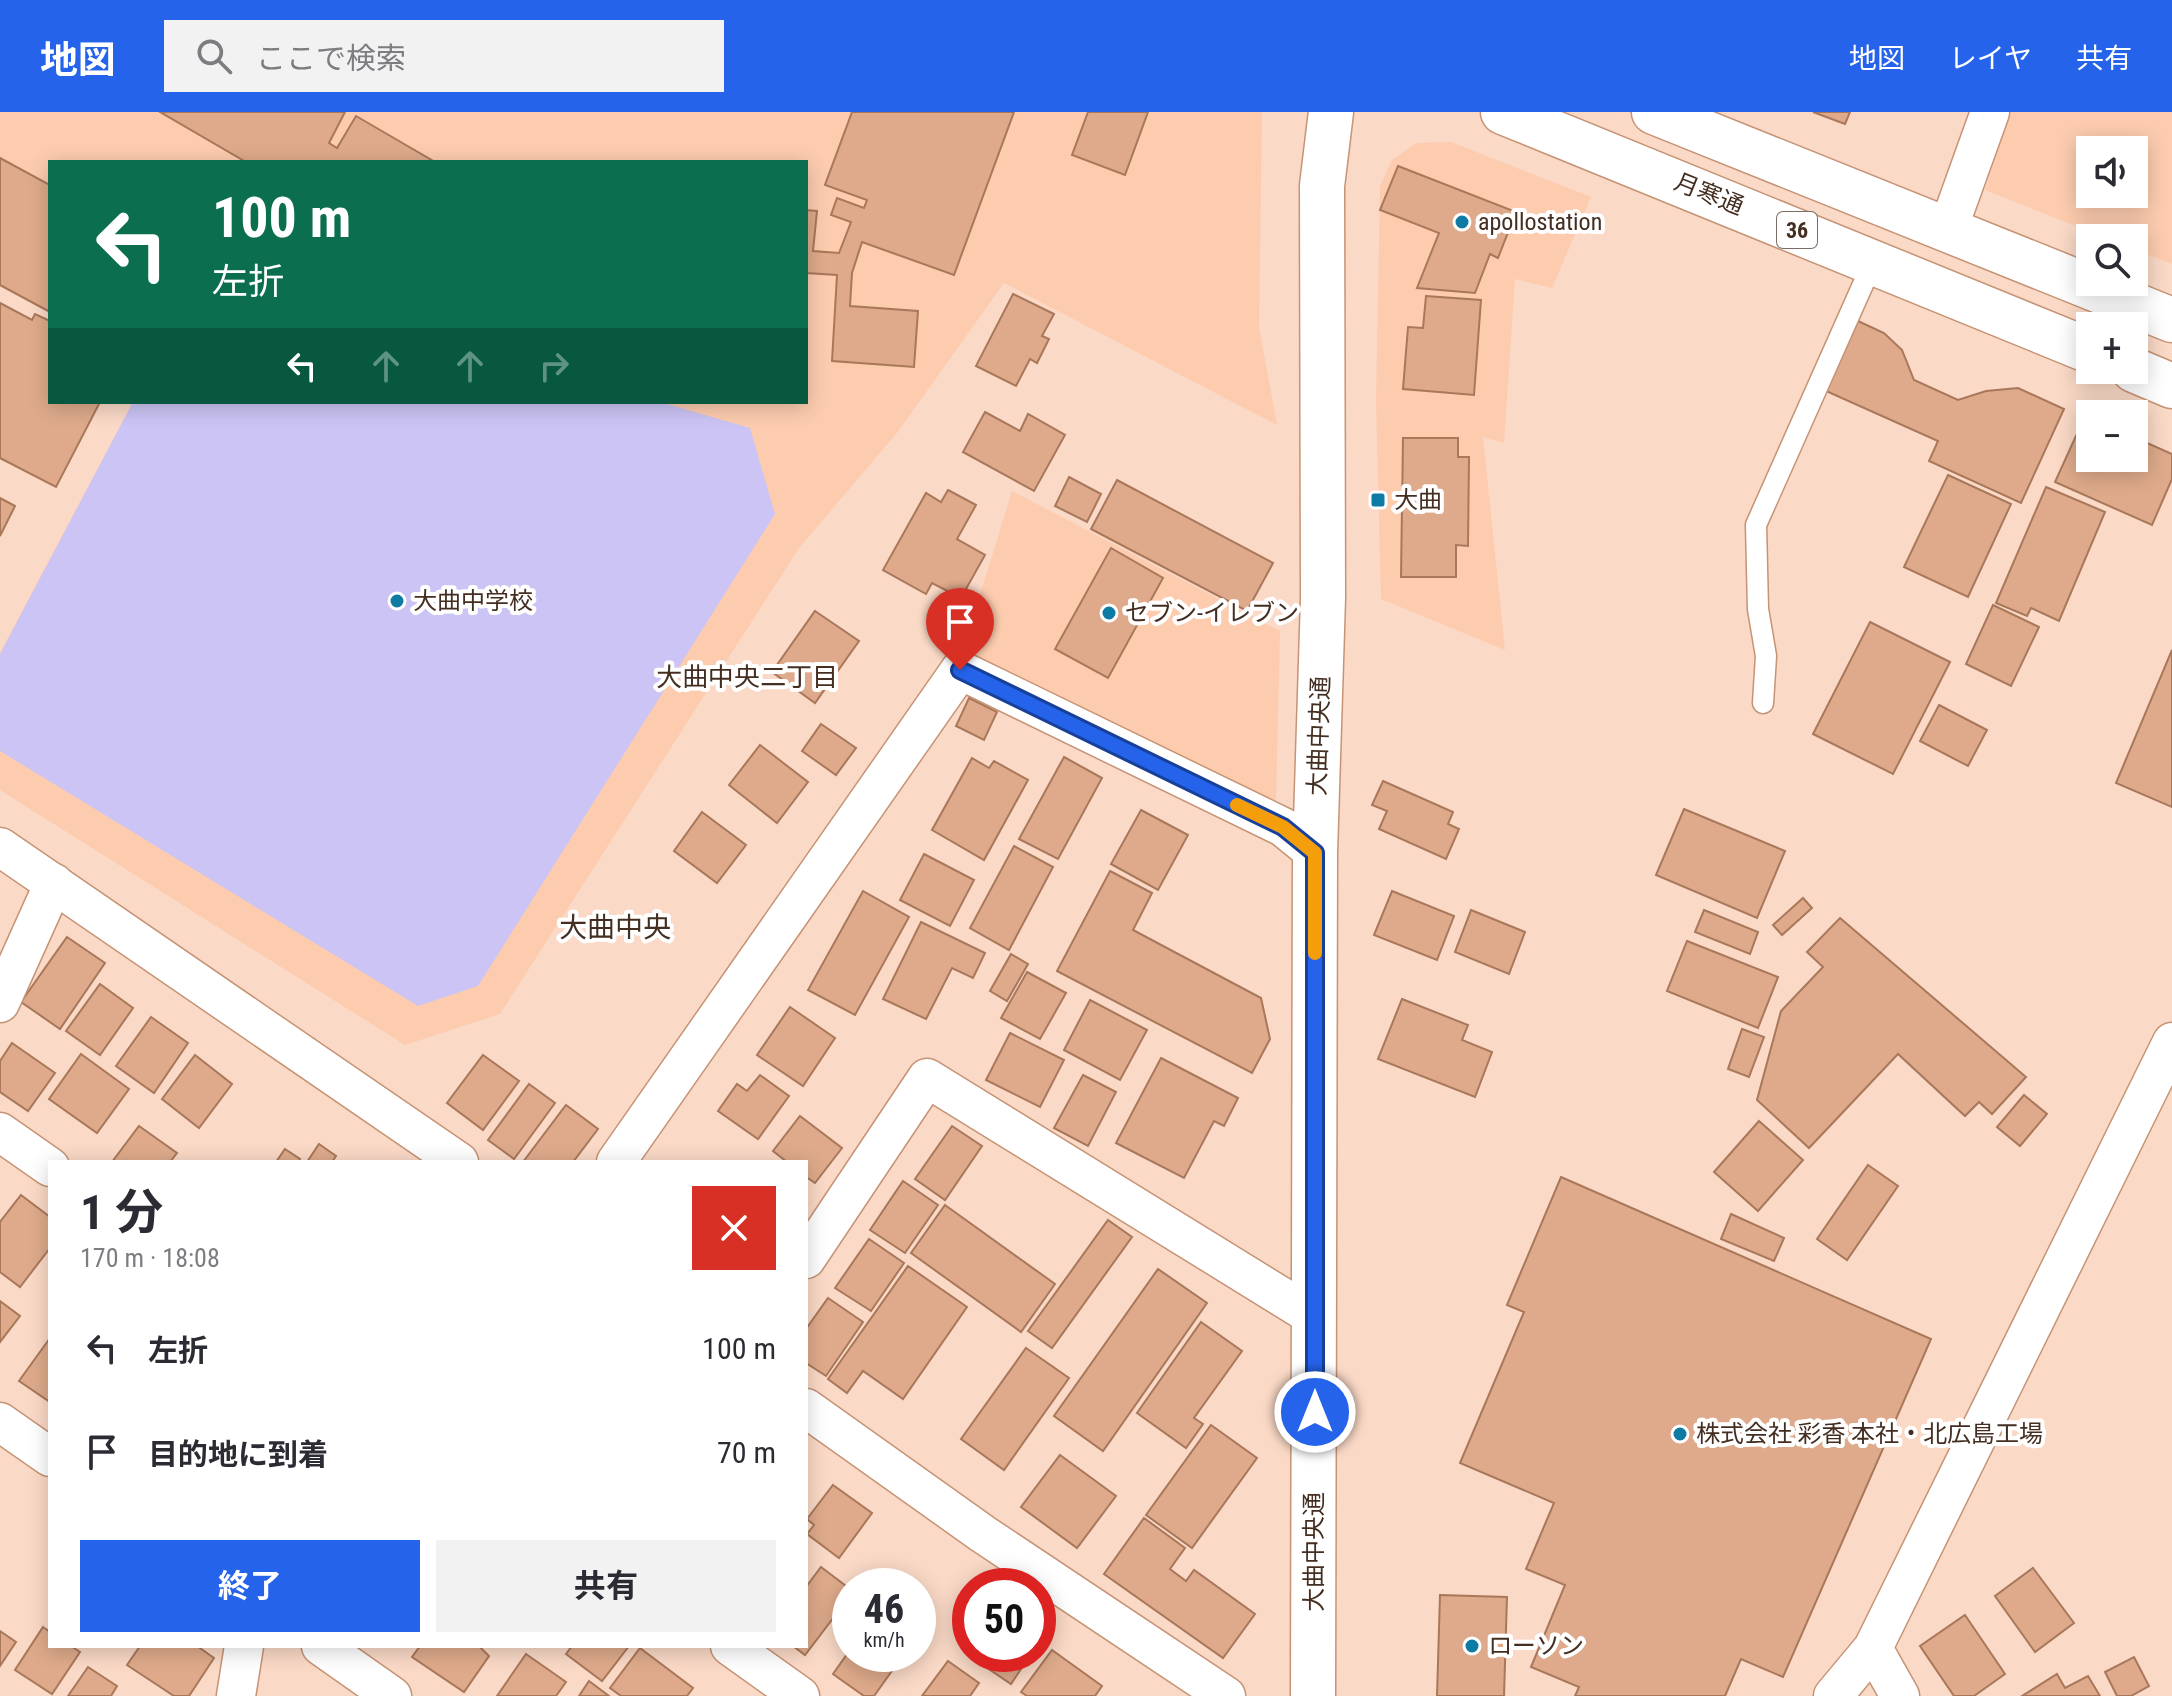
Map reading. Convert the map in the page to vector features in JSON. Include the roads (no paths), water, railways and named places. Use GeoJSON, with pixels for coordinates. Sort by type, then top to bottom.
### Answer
{"type":"FeatureCollection","features":[{"type":"Feature","properties":{"kind":"main road","name":"大曲中央通"},"geometry":{"type":"LineString","coordinates":[[1313,1696],[1315,853],[1323,598],[1322,186],[1331,112]]}},
{"type":"Feature","properties":{"kind":"main road","name":"月寒通"},"geometry":{"type":"LineString","coordinates":[[1503,112],[2076,345]]}},
{"type":"Feature","properties":{"kind":"main road","name":"36"},"geometry":{"type":"LineString","coordinates":[[1654,112],[2172,320]]}},
{"type":"Feature","properties":{"kind":"main road"},"geometry":{"type":"LineString","coordinates":[[2148,376],[2172,386]]}},
{"type":"Feature","properties":{"kind":"street"},"geometry":{"type":"LineString","coordinates":[[1948,229],[1990,112]]}},
{"type":"Feature","properties":{"kind":"street"},"geometry":{"type":"LineString","coordinates":[[617,1160],[960,670],[1283,827],[1315,853]]}},
{"type":"Feature","properties":{"kind":"street"},"geometry":{"type":"LineString","coordinates":[[0,847],[456,1160]]}},
{"type":"Feature","properties":{"kind":"street"},"geometry":{"type":"LineString","coordinates":[[0,1003],[54,883]]}},
{"type":"Feature","properties":{"kind":"street"},"geometry":{"type":"LineString","coordinates":[[1833,1696],[1873,1648],[2172,1042]]}},
{"type":"Feature","properties":{"kind":"street"},"geometry":{"type":"LineString","coordinates":[[808,1256],[927,1078],[1316,1318]]}},
{"type":"Feature","properties":{"kind":"street"},"geometry":{"type":"LineString","coordinates":[[0,1132],[48,1166]]}},
{"type":"Feature","properties":{"kind":"street"},"geometry":{"type":"LineString","coordinates":[[808,1409],[983,1534],[1226,1696]]}},
{"type":"Feature","properties":{"kind":"street"},"geometry":{"type":"LineString","coordinates":[[0,1422],[48,1456]]}},
{"type":"Feature","properties":{"kind":"street"},"geometry":{"type":"LineString","coordinates":[[236,1696],[244,1648]]}},
{"type":"Feature","properties":{"kind":"street"},"geometry":{"type":"LineString","coordinates":[[324,1648],[392,1696]]}},
{"type":"Feature","properties":{"kind":"street"},"geometry":{"type":"LineString","coordinates":[[733,1648],[800,1696]]}},
{"type":"Feature","properties":{"kind":"street"},"geometry":{"type":"LineString","coordinates":[[1873,1648],[1900,1696]]}},
{"type":"Feature","properties":{"kind":"lane"},"geometry":{"type":"LineString","coordinates":[[1763,703],[1766,656],[1758,609],[1756,525],[1873,262]]}},
{"type":"Feature","properties":{"kind":"place","name":"apollostation"},"geometry":{"type":"Point","coordinates":[1462,222]}},
{"type":"Feature","properties":{"kind":"place","name":"大曲"},"geometry":{"type":"Point","coordinates":[1378,500]}},
{"type":"Feature","properties":{"kind":"place","name":"大曲中学校"},"geometry":{"type":"Point","coordinates":[397,601]}},
{"type":"Feature","properties":{"kind":"place","name":"セブン-イレブン"},"geometry":{"type":"Point","coordinates":[1109,613]}},
{"type":"Feature","properties":{"kind":"place","name":"株式会社 彩香 本社・北広島工場"},"geometry":{"type":"Point","coordinates":[1680,1434]}},
{"type":"Feature","properties":{"kind":"place","name":"ローソン"},"geometry":{"type":"Point","coordinates":[1472,1646]}},
{"type":"Feature","properties":{"kind":"district","name":"大曲中央二丁目"},"geometry":{"type":"Point","coordinates":[747,677]}},
{"type":"Feature","properties":{"kind":"district","name":"大曲中央"},"geometry":{"type":"Point","coordinates":[615,927]}}]}
